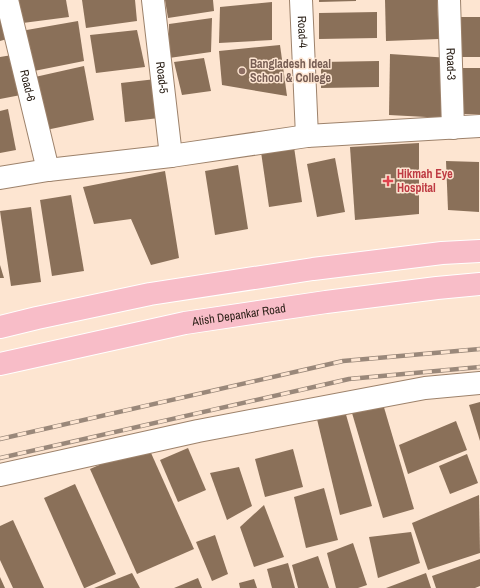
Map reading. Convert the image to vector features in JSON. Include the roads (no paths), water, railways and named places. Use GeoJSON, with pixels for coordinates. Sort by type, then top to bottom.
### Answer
{"type":"FeatureCollection","features":[{"type":"Feature","properties":{"kind":"main road"},"geometry":{"type":"LineString","coordinates":[[0,327],[157,293],[313,269],[442,253],[480,251]]}},
{"type":"Feature","properties":{"kind":"main road","name":"Atish Depankar Road"},"geometry":{"type":"LineString","coordinates":[[0,364],[185,323],[326,302],[480,284]]}},
{"type":"Feature","properties":{"kind":"street","name":"Road-6"},"geometry":{"type":"LineString","coordinates":[[8,0],[48,170]]}},
{"type":"Feature","properties":{"kind":"street","name":"Road-5"},"geometry":{"type":"LineString","coordinates":[[152,0],[171,156]]}},
{"type":"Feature","properties":{"kind":"street","name":"Road-4"},"geometry":{"type":"LineString","coordinates":[[301,0],[307,136]]}},
{"type":"Feature","properties":{"kind":"street","name":"Road-3"},"geometry":{"type":"LineString","coordinates":[[449,0],[453,128]]}},
{"type":"Feature","properties":{"kind":"street"},"geometry":{"type":"LineString","coordinates":[[0,178],[48,170],[171,156],[307,136],[480,126]]}},
{"type":"Feature","properties":{"kind":"street"},"geometry":{"type":"LineString","coordinates":[[0,475],[198,431],[425,388],[480,383]]}},
{"type":"Feature","properties":{"kind":"railway"},"geometry":{"type":"LineString","coordinates":[[0,439],[343,361],[480,349]]}},
{"type":"Feature","properties":{"kind":"railway"},"geometry":{"type":"LineString","coordinates":[[0,458],[349,379],[480,367]]}},
{"type":"Feature","properties":{"kind":"place","name":"Bangladesh Ideal School & College"},"geometry":{"type":"Point","coordinates":[242,71]}},
{"type":"Feature","properties":{"kind":"place","name":"Hikmah Eye Hospital"},"geometry":{"type":"Point","coordinates":[388,181]}}]}
